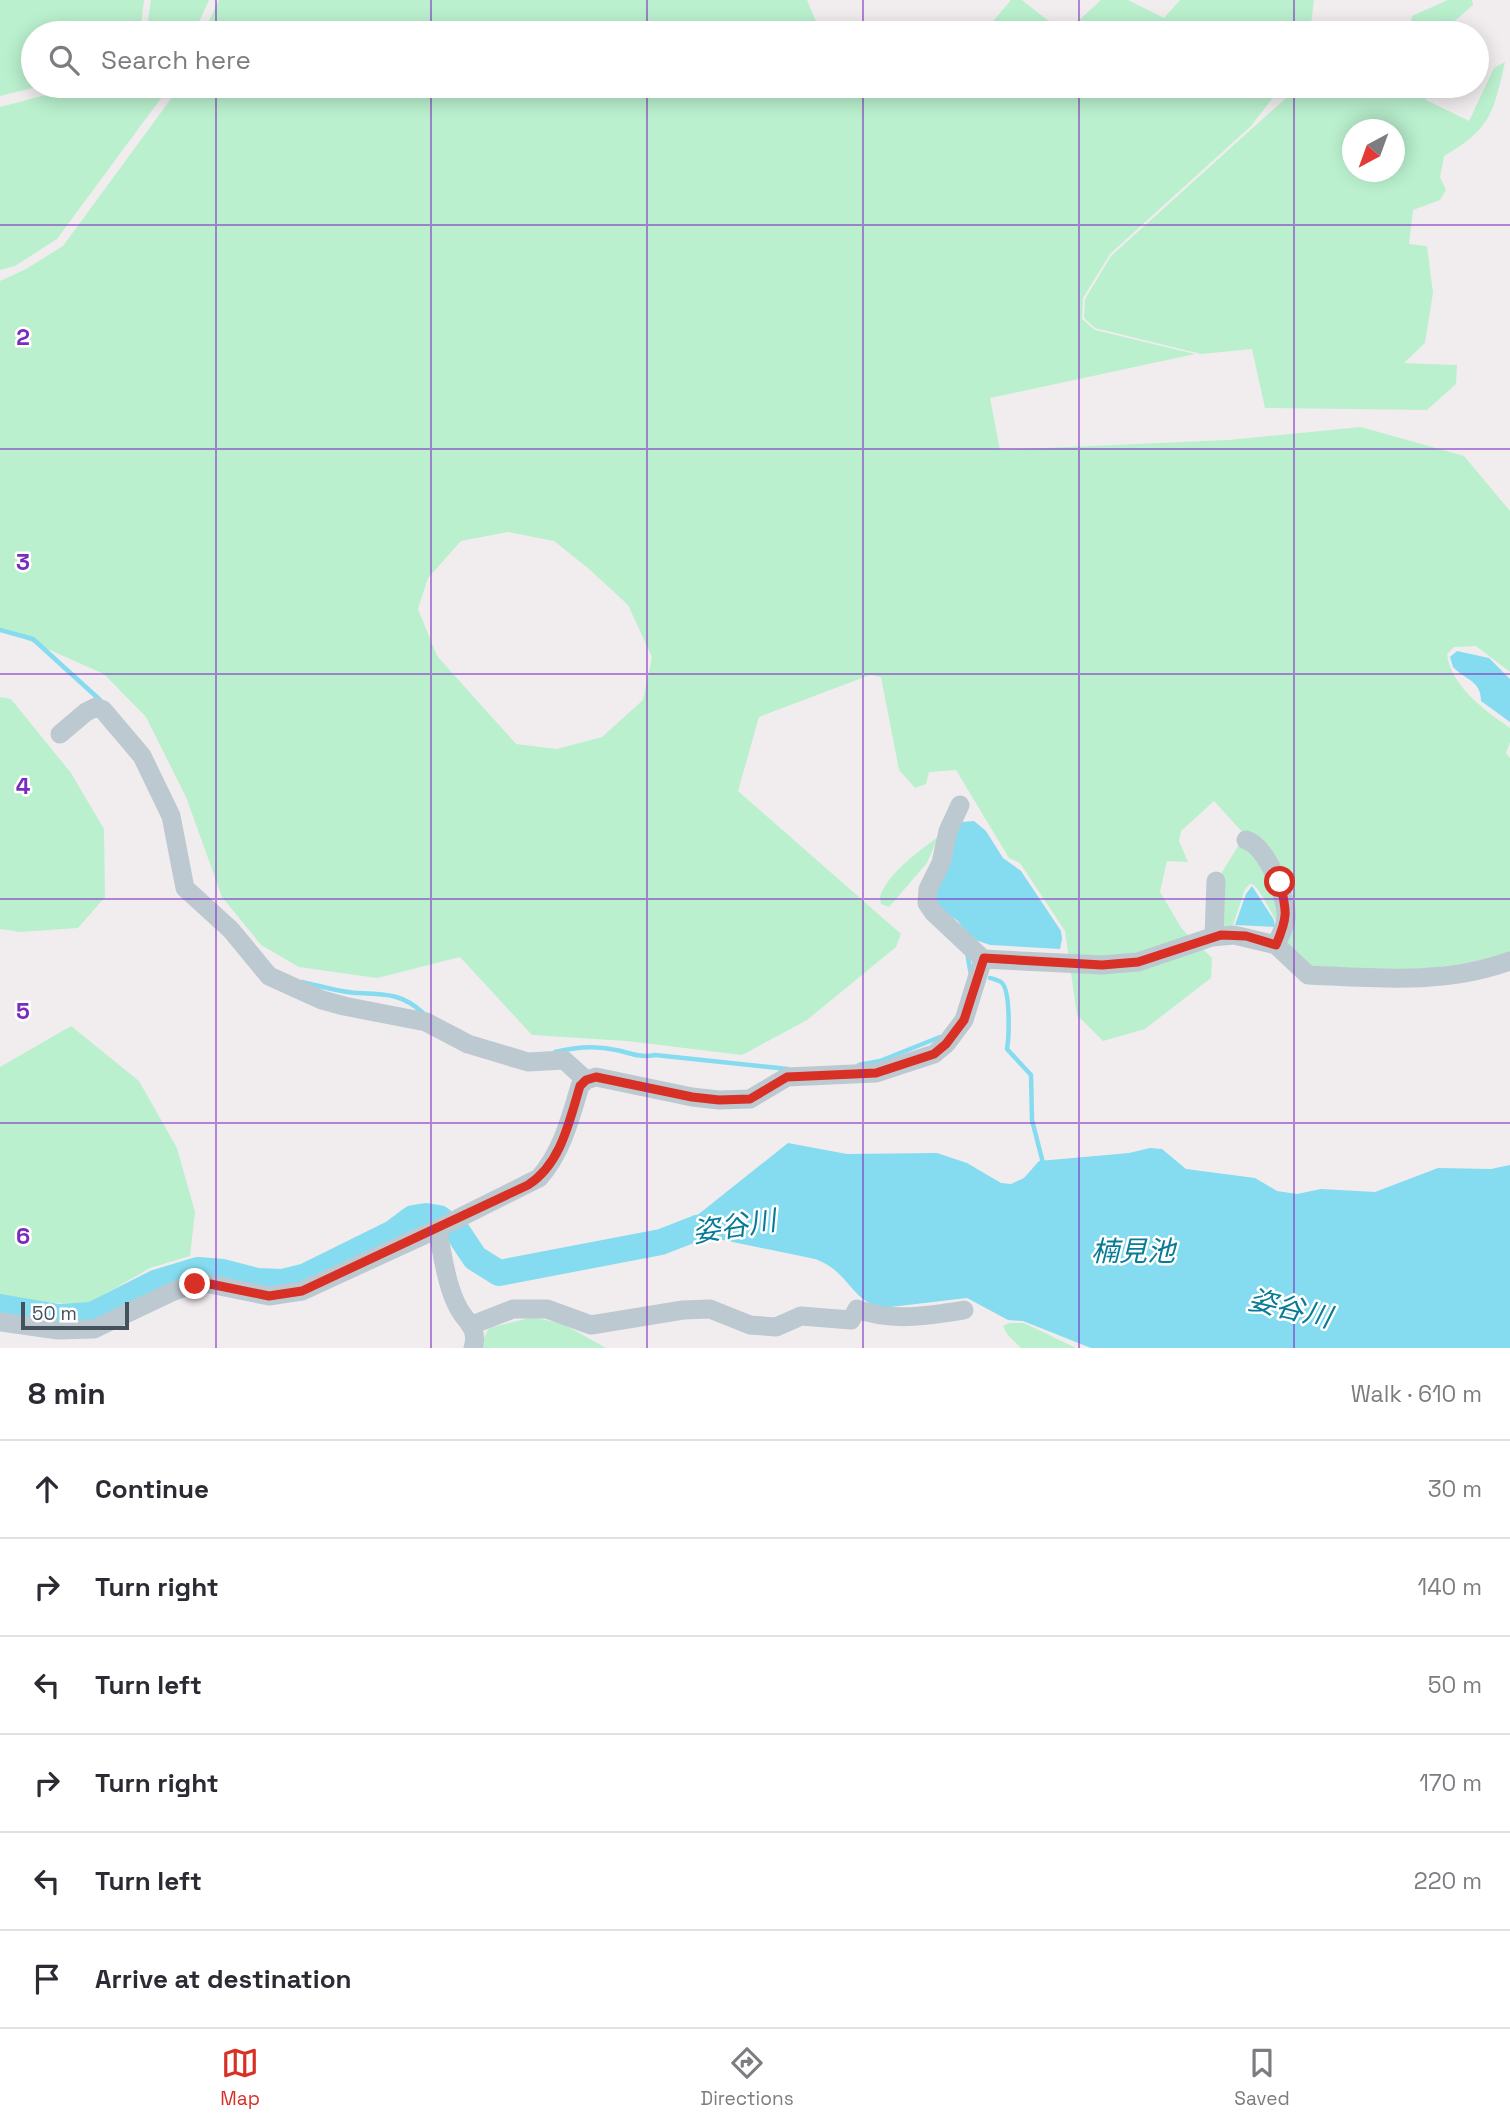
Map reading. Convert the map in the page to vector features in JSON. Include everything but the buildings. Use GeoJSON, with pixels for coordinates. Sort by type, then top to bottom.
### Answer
{"type":"FeatureCollection","features":[{"type":"Feature","properties":{"kind":"street"},"geometry":{"type":"LineString","coordinates":[[60,734],[86,712],[96,707],[103,710],[142,756],[170,816],[185,888],[232,930],[269,976],[333,1003],[426,1022],[468,1044],[528,1062],[564,1060],[586,1080]]}},
{"type":"Feature","properties":{"kind":"street"},"geometry":{"type":"LineString","coordinates":[[960,805],[948,831],[941,863],[928,889],[927,903],[933,912],[984,958],[1102,965],[1138,962],[1214,936],[1246,936],[1276,945],[1308,975],[1436,978],[1510,961]]}},
{"type":"Feature","properties":{"kind":"street"},"geometry":{"type":"LineString","coordinates":[[1246,839],[1255,844],[1280,882],[1286,922],[1276,945]]}},
{"type":"Feature","properties":{"kind":"street"},"geometry":{"type":"LineString","coordinates":[[1214,936],[1216,881]]}},
{"type":"Feature","properties":{"kind":"street"},"geometry":{"type":"LineString","coordinates":[[0,1322],[58,1330],[94,1329],[174,1291],[195,1284],[210,1284],[269,1296],[302,1291],[539,1178],[551,1165],[563,1140],[580,1086],[586,1080],[596,1077],[692,1097],[729,1100],[750,1099],[787,1077],[876,1073],[934,1054],[946,1044],[964,1020],[984,958]]}},
{"type":"Feature","properties":{"kind":"street"},"geometry":{"type":"LineString","coordinates":[[445,1225],[450,1283],[459,1310],[472,1325],[472,1348]]}},
{"type":"Feature","properties":{"kind":"street"},"geometry":{"type":"LineString","coordinates":[[472,1325],[513,1309],[547,1309],[591,1325],[684,1310],[710,1310],[750,1325],[776,1327],[801,1316],[851,1321],[857,1309],[876,1317],[924,1316],[964,1310]]}},
{"type":"Feature","properties":{"kind":"green space"},"geometry":{"type":"Polygon","coordinates":[[[0,0],[144,0],[141,21],[21,21],[21,91],[0,96],[0,0]]]}},
{"type":"Feature","properties":{"kind":"green space"},"geometry":{"type":"Polygon","coordinates":[[[151,0],[209,0],[199,21],[148,21],[151,0]]]}},
{"type":"Feature","properties":{"kind":"green space"},"geometry":{"type":"Polygon","coordinates":[[[219,0],[807,0],[816,21],[209,21],[219,0]]]}},
{"type":"Feature","properties":{"kind":"green space"},"geometry":{"type":"Polygon","coordinates":[[[1011,0],[1022,0],[1049,21],[993,21],[1011,0]]]}},
{"type":"Feature","properties":{"kind":"green space"},"geometry":{"type":"Polygon","coordinates":[[[1101,0],[1128,0],[1164,18],[1180,0],[1314,0],[1311,21],[1078,21],[1101,0]]]}},
{"type":"Feature","properties":{"kind":"green space"},"geometry":{"type":"Polygon","coordinates":[[[1448,0],[1472,0],[1473,5],[1455,21],[1411,21],[1412,16],[1448,0]]]}},
{"type":"Feature","properties":{"kind":"green space"},"geometry":{"type":"Polygon","coordinates":[[[1505,62],[1488,118],[1472,137],[1444,156],[1440,177],[1446,190],[1440,200],[1413,210],[1409,244],[1427,246],[1433,293],[1425,343],[1404,363],[1457,365],[1456,384],[1427,410],[1265,408],[1252,349],[1201,354],[1095,328],[1084,318],[1085,299],[1111,256],[1286,98],[1426,98],[1469,121],[1480,98],[1489,98],[1489,79],[1494,68],[1505,62]]]}},
{"type":"Feature","properties":{"kind":"green space"},"geometry":{"type":"Polygon","coordinates":[[[34,98],[161,98],[57,239],[15,266],[0,270],[0,107],[34,98]]]}},
{"type":"Feature","properties":{"kind":"green space"},"geometry":{"type":"Polygon","coordinates":[[[172,98],[1273,98],[1251,126],[1110,254],[1083,298],[1082,319],[1095,330],[1195,354],[990,398],[1000,450],[1228,440],[1361,427],[1464,456],[1510,511],[1510,672],[1476,646],[1454,647],[1447,654],[1455,677],[1462,687],[1481,706],[1510,728],[1510,742],[1506,753],[1510,758],[1510,952],[1468,963],[1404,970],[1341,972],[1318,968],[1303,962],[1295,954],[1261,894],[1250,884],[1245,889],[1232,928],[1218,928],[1222,872],[1245,835],[1214,801],[1181,831],[1179,841],[1188,862],[1167,861],[1160,892],[1182,929],[1212,958],[1211,978],[1145,1029],[1103,1041],[1077,1015],[1065,931],[1020,863],[1009,858],[956,770],[929,772],[926,784],[915,788],[899,770],[881,677],[870,675],[759,717],[738,791],[901,934],[896,947],[807,1020],[742,1055],[627,1041],[532,1035],[460,957],[377,978],[299,967],[261,945],[222,897],[186,797],[146,717],[104,674],[0,628],[0,281],[26,269],[63,246],[172,98]],[[508,532],[461,541],[428,578],[418,609],[437,656],[516,744],[557,749],[602,737],[643,700],[652,657],[628,605],[554,541],[508,532]]]}},
{"type":"Feature","properties":{"kind":"green space"},"geometry":{"type":"Polygon","coordinates":[[[0,697],[11,699],[71,773],[104,829],[105,897],[78,928],[20,932],[0,929],[0,697]]]}},
{"type":"Feature","properties":{"kind":"green space"},"geometry":{"type":"Polygon","coordinates":[[[939,836],[927,863],[889,907],[881,904],[880,896],[890,878],[939,836]]]}},
{"type":"Feature","properties":{"kind":"green space"},"geometry":{"type":"Polygon","coordinates":[[[71,1026],[139,1081],[177,1148],[195,1212],[190,1256],[150,1268],[88,1304],[32,1302],[0,1297],[0,1067],[71,1026]]]}},
{"type":"Feature","properties":{"kind":"green space"},"geometry":{"type":"Polygon","coordinates":[[[533,1317],[563,1324],[606,1348],[479,1348],[489,1328],[533,1317]]]}},
{"type":"Feature","properties":{"kind":"green space"},"geometry":{"type":"Polygon","coordinates":[[[1009,1323],[1024,1323],[1076,1348],[1021,1348],[1003,1326],[1009,1323]]]}},
{"type":"Feature","properties":{"kind":"water"},"geometry":{"type":"Polygon","coordinates":[[[1457,651],[1489,658],[1510,679],[1510,722],[1481,701],[1475,684],[1453,667],[1450,657],[1457,651]]]}},
{"type":"Feature","properties":{"kind":"water"},"geometry":{"type":"Polygon","coordinates":[[[974,821],[986,831],[1003,858],[1021,871],[1061,931],[1060,949],[990,945],[970,938],[958,921],[936,906],[939,874],[952,840],[962,822],[974,821]]]}},
{"type":"Feature","properties":{"kind":"water"},"geometry":{"type":"Polygon","coordinates":[[[1252,886],[1274,920],[1275,927],[1235,925],[1246,894],[1252,886]]]}},
{"type":"Feature","properties":{"kind":"water","name":"楠見池"},"geometry":{"type":"Polygon","coordinates":[[[788,1143],[847,1154],[937,1153],[967,1163],[1001,1183],[1011,1184],[1024,1178],[1039,1161],[1129,1153],[1150,1148],[1162,1149],[1186,1169],[1255,1178],[1277,1191],[1297,1194],[1321,1189],[1375,1192],[1438,1168],[1491,1169],[1510,1165],[1510,1348],[1091,1348],[1023,1321],[1008,1320],[967,1298],[882,1308],[863,1299],[835,1271],[815,1259],[718,1239],[696,1238],[690,1221],[788,1143]]]}},
{"type":"Feature","properties":{"kind":"waterway"},"geometry":{"type":"LineString","coordinates":[[0,630],[33,639],[100,700]]}},
{"type":"Feature","properties":{"kind":"waterway"},"geometry":{"type":"LineString","coordinates":[[967,952],[971,975]]}},
{"type":"Feature","properties":{"kind":"waterway"},"geometry":{"type":"LineString","coordinates":[[990,978],[1001,982],[1006,994],[1009,1024],[1007,1049],[1031,1075],[1032,1120],[1043,1163]]}},
{"type":"Feature","properties":{"kind":"waterway"},"geometry":{"type":"LineString","coordinates":[[302,982],[343,991],[400,998],[423,1013]]}},
{"type":"Feature","properties":{"kind":"waterway"},"geometry":{"type":"LineString","coordinates":[[859,1065],[880,1061],[940,1037]]}},
{"type":"Feature","properties":{"kind":"waterway"},"geometry":{"type":"LineString","coordinates":[[555,1052],[600,1048],[640,1056],[655,1055],[788,1069]]}},
{"type":"Feature","properties":{"kind":"waterway","name":"姿谷川"},"geometry":{"type":"LineString","coordinates":[[0,1307],[58,1317],[92,1315],[155,1283],[198,1270],[223,1272],[257,1281],[282,1282],[306,1276],[393,1233],[413,1218],[426,1216],[439,1218],[457,1231],[475,1258],[499,1273],[661,1242],[697,1228],[728,1224]]}},
{"type":"Feature","properties":{"kind":"route"},"geometry":{"type":"LineString","coordinates":[[195,1284],[210,1284],[269,1296],[302,1291],[528,1185],[551,1165],[563,1140],[580,1086],[586,1080],[596,1077],[692,1097],[750,1099],[787,1077],[876,1073],[934,1054],[946,1044],[964,1020],[984,958],[1102,965],[1138,962],[1221,935],[1246,936],[1276,945],[1286,922],[1280,882]]}}]}
